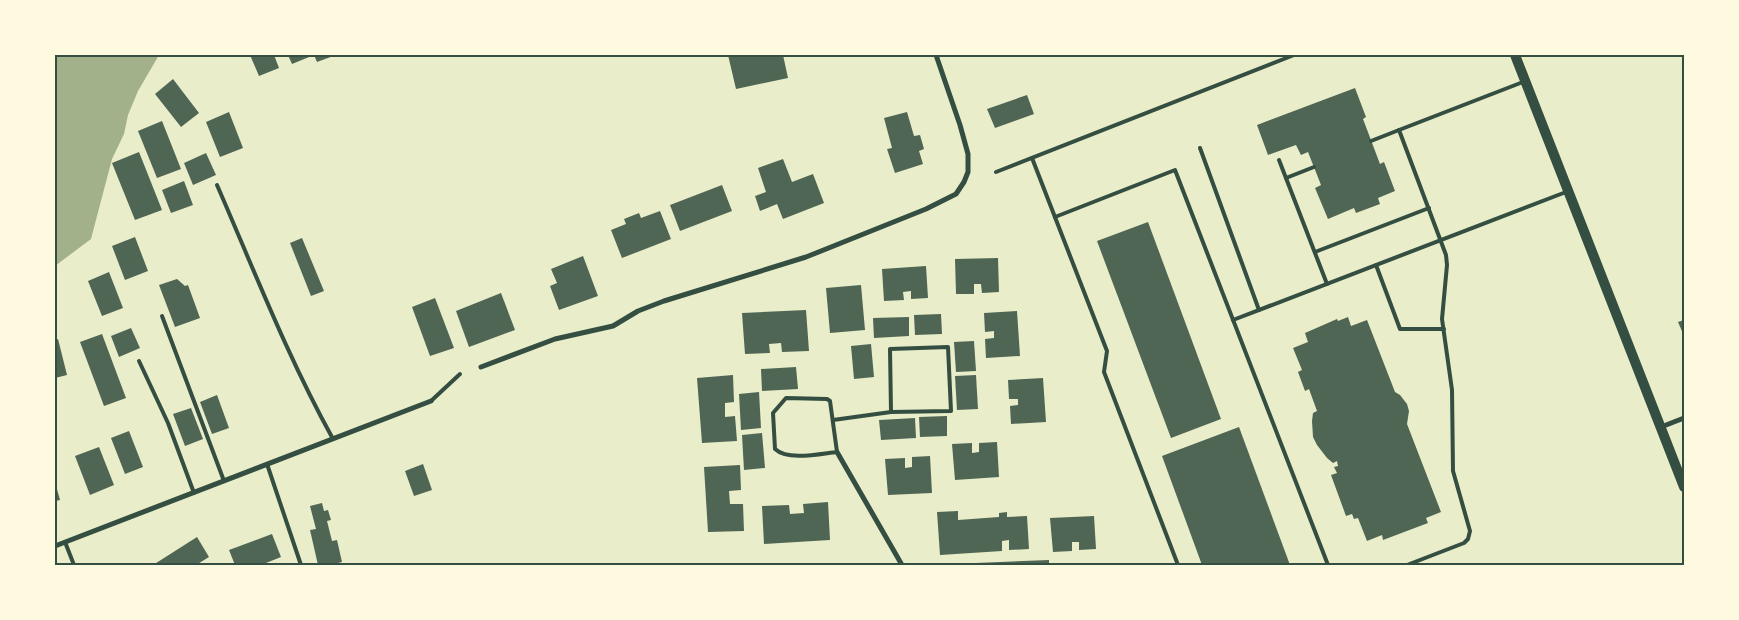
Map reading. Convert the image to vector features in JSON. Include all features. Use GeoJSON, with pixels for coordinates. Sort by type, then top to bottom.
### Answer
{"type":"FeatureCollection","features":[{"type":"Feature","properties":{"kind":"main road"},"geometry":{"type":"LineString","coordinates":[[1515,55],[1684,487]]}},
{"type":"Feature","properties":{"kind":"street"},"geometry":{"type":"LineString","coordinates":[[481,367],[555,339],[613,326],[646,308],[799,259],[908,216],[956,194],[968,172],[968,158],[965,142],[936,55]]}},
{"type":"Feature","properties":{"kind":"street"},"geometry":{"type":"LineString","coordinates":[[55,546],[431,402]]}},
{"type":"Feature","properties":{"kind":"street"},"geometry":{"type":"LineString","coordinates":[[1661,427],[1684,418]]}},
{"type":"Feature","properties":{"kind":"street"},"geometry":{"type":"LineString","coordinates":[[837,452],[902,565]]}},
{"type":"Feature","properties":{"kind":"lane"},"geometry":{"type":"LineString","coordinates":[[996,172],[1294,55]]}},
{"type":"Feature","properties":{"kind":"lane"},"geometry":{"type":"LineString","coordinates":[[1371,140],[1525,81]]}},
{"type":"Feature","properties":{"kind":"lane"},"geometry":{"type":"LineString","coordinates":[[1399,130],[1446,255],[1447,265],[1442,319],[1452,390],[1453,471],[1470,530],[1464,543],[1407,565]]}},
{"type":"Feature","properties":{"kind":"lane"},"geometry":{"type":"LineString","coordinates":[[1200,148],[1259,310]]}},
{"type":"Feature","properties":{"kind":"lane"},"geometry":{"type":"LineString","coordinates":[[1032,158],[1107,351],[1104,372],[1178,565]]}},
{"type":"Feature","properties":{"kind":"lane"},"geometry":{"type":"LineString","coordinates":[[1279,160],[1327,284]]}},
{"type":"Feature","properties":{"kind":"lane"},"geometry":{"type":"LineString","coordinates":[[1286,178],[1314,167]]}},
{"type":"Feature","properties":{"kind":"lane"},"geometry":{"type":"LineString","coordinates":[[1055,217],[1175,170],[1328,565]]}},
{"type":"Feature","properties":{"kind":"lane"},"geometry":{"type":"LineString","coordinates":[[217,185],[304,384],[333,439]]}},
{"type":"Feature","properties":{"kind":"lane"},"geometry":{"type":"LineString","coordinates":[[1233,320],[1568,191]]}},
{"type":"Feature","properties":{"kind":"lane"},"geometry":{"type":"LineString","coordinates":[[1315,252],[1429,208]]}},
{"type":"Feature","properties":{"kind":"lane"},"geometry":{"type":"LineString","coordinates":[[1376,265],[1400,329],[1444,329]]}},
{"type":"Feature","properties":{"kind":"lane"},"geometry":{"type":"LineString","coordinates":[[162,316],[224,481]]}},
{"type":"Feature","properties":{"kind":"lane"},"geometry":{"type":"LineString","coordinates":[[833,420],[891,412],[951,411],[948,346],[890,349],[891,412]]}},
{"type":"Feature","properties":{"kind":"lane"},"geometry":{"type":"LineString","coordinates":[[139,361],[168,423],[194,493]]}},
{"type":"Feature","properties":{"kind":"lane"},"geometry":{"type":"LineString","coordinates":[[431,402],[460,374]]}},
{"type":"Feature","properties":{"kind":"lane"},"geometry":{"type":"LineString","coordinates":[[786,398],[827,399],[830,401],[837,452],[791,456],[780,454],[775,449],[773,413],[786,398]]}},
{"type":"Feature","properties":{"kind":"lane"},"geometry":{"type":"LineString","coordinates":[[267,464],[301,565]]}},
{"type":"Feature","properties":{"kind":"lane"},"geometry":{"type":"LineString","coordinates":[[65,542],[74,565]]}},
{"type":"Feature","properties":{"kind":"shaded area"},"geometry":{"type":"Polygon","coordinates":[[[55,55],[159,55],[138,91],[128,115],[124,134],[112,159],[91,239],[55,266],[55,55]]]}},
{"type":"Feature","properties":{"kind":"building"},"geometry":{"type":"Polygon","coordinates":[[[250,55],[274,55],[279,68],[259,76],[250,55]]]}},
{"type":"Feature","properties":{"kind":"building"},"geometry":{"type":"Polygon","coordinates":[[[288,55],[314,55],[292,64],[288,55]]]}},
{"type":"Feature","properties":{"kind":"building"},"geometry":{"type":"Polygon","coordinates":[[[314,55],[336,55],[317,62],[314,55]]]}},
{"type":"Feature","properties":{"kind":"building"},"geometry":{"type":"Polygon","coordinates":[[[728,55],[771,55],[771,57],[783,55],[788,78],[736,89],[728,55]]]}},
{"type":"Feature","properties":{"kind":"building"},"geometry":{"type":"Polygon","coordinates":[[[173,79],[199,113],[181,127],[155,94],[173,79]]]}},
{"type":"Feature","properties":{"kind":"building"},"geometry":{"type":"Polygon","coordinates":[[[1355,88],[1366,117],[1363,119],[1380,164],[1384,162],[1395,191],[1378,198],[1380,204],[1356,213],[1354,208],[1328,219],[1315,188],[1321,185],[1308,152],[1301,155],[1296,145],[1268,155],[1257,125],[1355,88]]]}},
{"type":"Feature","properties":{"kind":"building"},"geometry":{"type":"Polygon","coordinates":[[[1027,95],[1034,114],[995,128],[987,109],[1027,95]]]}},
{"type":"Feature","properties":{"kind":"building"},"geometry":{"type":"Polygon","coordinates":[[[229,112],[243,148],[220,157],[206,122],[229,112]]]}},
{"type":"Feature","properties":{"kind":"building"},"geometry":{"type":"Polygon","coordinates":[[[907,112],[914,136],[920,135],[924,149],[919,151],[923,164],[895,173],[887,149],[892,148],[884,118],[907,112]]]}},
{"type":"Feature","properties":{"kind":"building"},"geometry":{"type":"Polygon","coordinates":[[[162,121],[181,169],[157,178],[138,131],[162,121]]]}},
{"type":"Feature","properties":{"kind":"building"},"geometry":{"type":"Polygon","coordinates":[[[139,152],[162,210],[135,220],[112,163],[139,152]]]}},
{"type":"Feature","properties":{"kind":"building"},"geometry":{"type":"Polygon","coordinates":[[[206,153],[216,175],[193,185],[184,163],[206,153]]]}},
{"type":"Feature","properties":{"kind":"building"},"geometry":{"type":"Polygon","coordinates":[[[783,159],[792,182],[813,174],[824,203],[783,219],[777,204],[760,211],[755,196],[766,192],[758,168],[783,159]]]}},
{"type":"Feature","properties":{"kind":"building"},"geometry":{"type":"Polygon","coordinates":[[[184,181],[193,205],[171,213],[162,190],[184,181]]]}},
{"type":"Feature","properties":{"kind":"building"},"geometry":{"type":"Polygon","coordinates":[[[722,185],[732,211],[680,231],[670,205],[722,185]]]}},
{"type":"Feature","properties":{"kind":"building"},"geometry":{"type":"Polygon","coordinates":[[[660,211],[671,239],[622,258],[611,230],[626,224],[624,219],[639,213],[641,218],[660,211]]]}},
{"type":"Feature","properties":{"kind":"building"},"geometry":{"type":"Polygon","coordinates":[[[1148,222],[1221,419],[1171,438],[1097,241],[1148,222]]]}},
{"type":"Feature","properties":{"kind":"building"},"geometry":{"type":"Polygon","coordinates":[[[135,237],[148,271],[125,280],[112,246],[135,237]]]}},
{"type":"Feature","properties":{"kind":"building"},"geometry":{"type":"Polygon","coordinates":[[[302,238],[324,291],[311,296],[290,243],[302,238]]]}},
{"type":"Feature","properties":{"kind":"building"},"geometry":{"type":"Polygon","coordinates":[[[583,256],[598,296],[559,310],[550,286],[557,283],[551,269],[583,256]]]}},
{"type":"Feature","properties":{"kind":"building"},"geometry":{"type":"Polygon","coordinates":[[[998,258],[999,292],[982,293],[981,284],[974,284],[974,294],[956,294],[955,259],[998,258]]]}},
{"type":"Feature","properties":{"kind":"building"},"geometry":{"type":"Polygon","coordinates":[[[926,266],[928,298],[911,299],[911,291],[903,292],[904,300],[884,301],[882,269],[926,266]]]}},
{"type":"Feature","properties":{"kind":"building"},"geometry":{"type":"Polygon","coordinates":[[[109,272],[123,308],[102,316],[88,281],[109,272]]]}},
{"type":"Feature","properties":{"kind":"building"},"geometry":{"type":"Polygon","coordinates":[[[177,279],[185,286],[188,285],[200,318],[175,327],[159,285],[177,279]]]}},
{"type":"Feature","properties":{"kind":"building"},"geometry":{"type":"Polygon","coordinates":[[[861,285],[865,330],[830,333],[826,288],[861,285]]]}},
{"type":"Feature","properties":{"kind":"building"},"geometry":{"type":"Polygon","coordinates":[[[501,293],[515,330],[469,347],[456,311],[501,293]]]}},
{"type":"Feature","properties":{"kind":"building"},"geometry":{"type":"Polygon","coordinates":[[[435,298],[454,348],[430,356],[412,307],[435,298]]]}},
{"type":"Feature","properties":{"kind":"building"},"geometry":{"type":"Polygon","coordinates":[[[806,310],[809,351],[782,352],[781,343],[769,344],[770,353],[745,354],[742,313],[806,310]]]}},
{"type":"Feature","properties":{"kind":"building"},"geometry":{"type":"Polygon","coordinates":[[[1017,311],[1020,356],[986,358],[985,339],[994,338],[994,331],[985,332],[984,313],[1017,311]]]}},
{"type":"Feature","properties":{"kind":"building"},"geometry":{"type":"Polygon","coordinates":[[[941,314],[942,334],[915,335],[914,315],[941,314]]]}},
{"type":"Feature","properties":{"kind":"building"},"geometry":{"type":"Polygon","coordinates":[[[909,317],[909,336],[874,338],[873,318],[909,317]]]}},
{"type":"Feature","properties":{"kind":"building"},"geometry":{"type":"Polygon","coordinates":[[[1348,317],[1351,326],[1367,320],[1395,392],[1407,404],[1409,411],[1407,424],[1441,512],[1426,518],[1428,523],[1383,540],[1382,535],[1367,541],[1358,518],[1354,519],[1352,514],[1346,516],[1331,475],[1337,473],[1334,467],[1338,466],[1337,461],[1333,463],[1327,458],[1313,437],[1313,413],[1317,411],[1309,389],[1305,391],[1298,372],[1302,370],[1293,348],[1308,342],[1305,333],[1337,319],[1338,321],[1348,317]]]}},
{"type":"Feature","properties":{"kind":"building"},"geometry":{"type":"Polygon","coordinates":[[[1684,320],[1684,336],[1678,322],[1684,320]]]}},
{"type":"Feature","properties":{"kind":"building"},"geometry":{"type":"Polygon","coordinates":[[[131,328],[140,348],[119,357],[111,336],[131,328]]]}},
{"type":"Feature","properties":{"kind":"building"},"geometry":{"type":"Polygon","coordinates":[[[102,334],[126,398],[104,406],[80,342],[102,334]]]}},
{"type":"Feature","properties":{"kind":"building"},"geometry":{"type":"Polygon","coordinates":[[[58,339],[67,375],[55,378],[55,340],[58,339]]]}},
{"type":"Feature","properties":{"kind":"building"},"geometry":{"type":"Polygon","coordinates":[[[974,341],[976,371],[956,372],[954,342],[974,341]]]}},
{"type":"Feature","properties":{"kind":"building"},"geometry":{"type":"Polygon","coordinates":[[[871,344],[874,377],[854,379],[851,346],[871,344]]]}},
{"type":"Feature","properties":{"kind":"building"},"geometry":{"type":"Polygon","coordinates":[[[796,367],[798,389],[762,391],[761,369],[796,367]]]}},
{"type":"Feature","properties":{"kind":"building"},"geometry":{"type":"Polygon","coordinates":[[[733,375],[734,402],[725,403],[725,417],[735,416],[737,441],[702,443],[697,378],[733,375]]]}},
{"type":"Feature","properties":{"kind":"building"},"geometry":{"type":"Polygon","coordinates":[[[976,375],[978,409],[957,410],[955,376],[976,375]]]}},
{"type":"Feature","properties":{"kind":"building"},"geometry":{"type":"Polygon","coordinates":[[[1043,378],[1046,422],[1011,424],[1010,406],[1018,405],[1018,399],[1009,399],[1008,380],[1043,378]]]}},
{"type":"Feature","properties":{"kind":"building"},"geometry":{"type":"Polygon","coordinates":[[[759,392],[761,428],[741,430],[739,394],[759,392]]]}},
{"type":"Feature","properties":{"kind":"building"},"geometry":{"type":"Polygon","coordinates":[[[217,395],[229,428],[212,434],[200,402],[217,395]]]}},
{"type":"Feature","properties":{"kind":"building"},"geometry":{"type":"Polygon","coordinates":[[[191,408],[203,439],[185,446],[173,414],[191,408]]]}},
{"type":"Feature","properties":{"kind":"building"},"geometry":{"type":"Polygon","coordinates":[[[947,416],[947,436],[920,437],[919,417],[947,416]]]}},
{"type":"Feature","properties":{"kind":"building"},"geometry":{"type":"Polygon","coordinates":[[[915,418],[916,438],[881,440],[879,420],[915,418]]]}},
{"type":"Feature","properties":{"kind":"building"},"geometry":{"type":"Polygon","coordinates":[[[1239,427],[1290,565],[1202,565],[1162,456],[1239,427]]]}},
{"type":"Feature","properties":{"kind":"building"},"geometry":{"type":"Polygon","coordinates":[[[129,431],[143,467],[125,474],[111,438],[129,431]]]}},
{"type":"Feature","properties":{"kind":"building"},"geometry":{"type":"Polygon","coordinates":[[[762,433],[765,468],[744,470],[742,435],[762,433]]]}},
{"type":"Feature","properties":{"kind":"building"},"geometry":{"type":"Polygon","coordinates":[[[997,442],[999,477],[955,480],[952,444],[972,443],[972,453],[979,452],[979,443],[997,442]]]}},
{"type":"Feature","properties":{"kind":"building"},"geometry":{"type":"Polygon","coordinates":[[[99,447],[114,485],[90,495],[75,456],[99,447]]]}},
{"type":"Feature","properties":{"kind":"building"},"geometry":{"type":"Polygon","coordinates":[[[930,456],[932,493],[888,495],[885,459],[905,458],[905,468],[912,467],[912,457],[930,456]]]}},
{"type":"Feature","properties":{"kind":"building"},"geometry":{"type":"Polygon","coordinates":[[[423,464],[432,490],[414,496],[405,471],[423,464]]]}},
{"type":"Feature","properties":{"kind":"building"},"geometry":{"type":"Polygon","coordinates":[[[740,465],[741,490],[729,491],[730,504],[743,504],[744,531],[708,532],[704,467],[740,465]]]}},
{"type":"Feature","properties":{"kind":"building"},"geometry":{"type":"Polygon","coordinates":[[[55,482],[60,500],[55,501],[55,482]]]}},
{"type":"Feature","properties":{"kind":"building"},"geometry":{"type":"Polygon","coordinates":[[[828,502],[830,540],[764,544],[762,506],[789,505],[790,514],[804,513],[803,504],[828,502]]]}},
{"type":"Feature","properties":{"kind":"building"},"geometry":{"type":"Polygon","coordinates":[[[322,503],[324,511],[328,510],[331,520],[327,521],[332,541],[337,540],[342,562],[330,565],[318,565],[310,530],[316,529],[310,506],[322,503]]]}},
{"type":"Feature","properties":{"kind":"building"},"geometry":{"type":"Polygon","coordinates":[[[958,511],[958,520],[999,517],[999,513],[1007,512],[1007,517],[1027,516],[1029,549],[1009,550],[1009,540],[1002,541],[1002,551],[940,555],[937,512],[958,511]]]}},
{"type":"Feature","properties":{"kind":"building"},"geometry":{"type":"Polygon","coordinates":[[[1094,516],[1096,549],[1079,550],[1079,542],[1072,542],[1072,551],[1053,552],[1050,518],[1094,516]]]}},
{"type":"Feature","properties":{"kind":"building"},"geometry":{"type":"Polygon","coordinates":[[[272,534],[281,557],[261,565],[235,565],[229,550],[272,534]]]}},
{"type":"Feature","properties":{"kind":"building"},"geometry":{"type":"Polygon","coordinates":[[[197,537],[209,557],[196,565],[153,565],[197,537]]]}},
{"type":"Feature","properties":{"kind":"building"},"geometry":{"type":"Polygon","coordinates":[[[1049,560],[1049,565],[976,565],[976,563],[1049,560]]]}}]}
